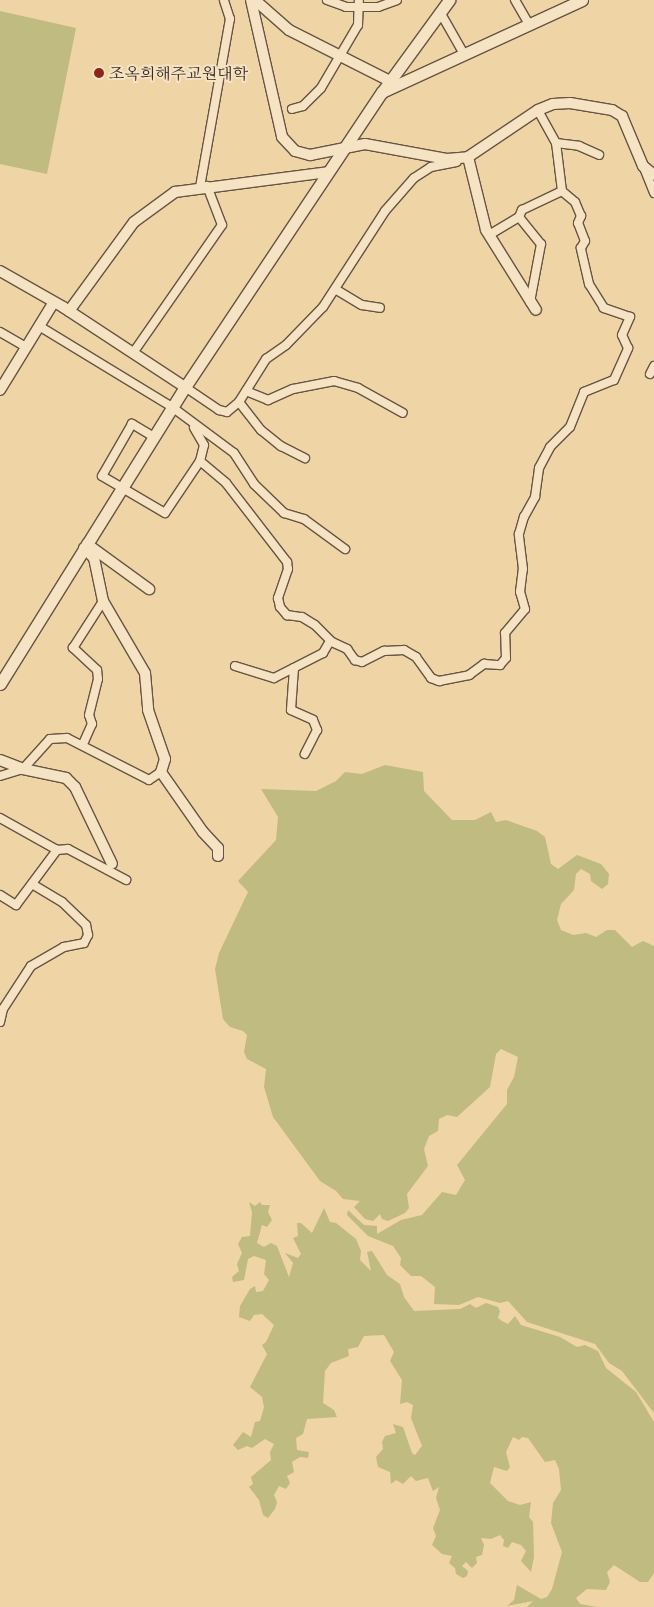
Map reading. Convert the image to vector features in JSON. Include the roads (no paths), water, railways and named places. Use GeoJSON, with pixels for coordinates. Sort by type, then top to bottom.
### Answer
{"type":"FeatureCollection","features":[{"type":"Feature","properties":{"kind":"main road"},"geometry":{"type":"LineString","coordinates":[[0,684],[185,387],[382,92],[449,0]]}},
{"type":"Feature","properties":{"kind":"main road"},"geometry":{"type":"LineString","coordinates":[[382,92],[582,0]]}},
{"type":"Feature","properties":{"kind":"street"},"geometry":{"type":"LineString","coordinates":[[133,353],[222,225],[203,187],[230,19],[224,0]]}},
{"type":"Feature","properties":{"kind":"street"},"geometry":{"type":"LineString","coordinates":[[253,0],[289,30],[390,82]]}},
{"type":"Feature","properties":{"kind":"street"},"geometry":{"type":"LineString","coordinates":[[253,0],[282,137],[295,151],[310,156],[346,146],[365,144],[447,159],[468,158]]}},
{"type":"Feature","properties":{"kind":"street"},"geometry":{"type":"LineString","coordinates":[[327,0],[346,7],[359,4],[378,7],[397,0]]}},
{"type":"Feature","properties":{"kind":"street"},"geometry":{"type":"LineString","coordinates":[[515,0],[529,24]]}},
{"type":"Feature","properties":{"kind":"street"},"geometry":{"type":"LineString","coordinates":[[292,109],[303,106],[321,88],[358,25],[359,4]]}},
{"type":"Feature","properties":{"kind":"street"},"geometry":{"type":"LineString","coordinates":[[440,12],[464,54]]}},
{"type":"Feature","properties":{"kind":"street"},"geometry":{"type":"LineString","coordinates":[[0,272],[69,311],[219,410],[226,412],[239,402],[266,359],[286,345],[323,307],[385,211],[414,178],[431,167],[468,158],[538,110],[553,104],[570,103],[612,110],[622,116],[654,192]]}},
{"type":"Feature","properties":{"kind":"street"},"geometry":{"type":"LineString","coordinates":[[200,461],[226,483],[287,562],[288,569],[278,598],[280,608],[287,615],[302,617],[330,640],[362,662],[384,651],[404,650],[416,657],[431,678],[439,681],[469,675],[484,664],[500,664],[506,658],[505,633],[525,610],[520,592],[523,569],[519,534],[524,517],[535,497],[540,468],[550,447],[570,427],[584,392],[614,380],[628,348],[622,335],[630,317],[604,308],[589,284],[581,248],[585,241],[578,222],[580,216],[575,202],[562,190],[556,143],[538,110]]}},
{"type":"Feature","properties":{"kind":"street"},"geometry":{"type":"LineString","coordinates":[[556,143],[579,146],[599,155]]}},
{"type":"Feature","properties":{"kind":"street"},"geometry":{"type":"LineString","coordinates":[[468,158],[489,235],[533,306]]}},
{"type":"Feature","properties":{"kind":"street"},"geometry":{"type":"LineString","coordinates":[[643,166],[654,175]]}},
{"type":"Feature","properties":{"kind":"street"},"geometry":{"type":"LineString","coordinates":[[69,311],[134,222],[175,192],[328,172]]}},
{"type":"Feature","properties":{"kind":"street"},"geometry":{"type":"LineString","coordinates":[[489,235],[519,217],[522,210],[562,190]]}},
{"type":"Feature","properties":{"kind":"street"},"geometry":{"type":"LineString","coordinates":[[519,217],[541,244],[533,306]]}},
{"type":"Feature","properties":{"kind":"street"},"geometry":{"type":"LineString","coordinates":[[335,289],[362,305],[380,308]]}},
{"type":"Feature","properties":{"kind":"street"},"geometry":{"type":"LineString","coordinates":[[0,390],[54,302]]}},
{"type":"Feature","properties":{"kind":"street"},"geometry":{"type":"LineString","coordinates":[[39,326],[171,410],[234,453],[254,484],[284,513],[304,519],[345,549]]}},
{"type":"Feature","properties":{"kind":"street"},"geometry":{"type":"LineString","coordinates":[[0,332],[26,347]]}},
{"type":"Feature","properties":{"kind":"street"},"geometry":{"type":"LineString","coordinates":[[246,391],[268,400],[293,390],[334,381],[358,388],[404,413]]}},
{"type":"Feature","properties":{"kind":"street"},"geometry":{"type":"LineString","coordinates":[[239,402],[261,430],[281,446],[305,458]]}},
{"type":"Feature","properties":{"kind":"street"},"geometry":{"type":"LineString","coordinates":[[154,437],[132,424],[102,476],[123,486],[165,513],[200,461],[204,445],[198,430],[171,410]]}},
{"type":"Feature","properties":{"kind":"street"},"geometry":{"type":"LineString","coordinates":[[86,546],[149,589]]}},
{"type":"Feature","properties":{"kind":"street"},"geometry":{"type":"LineString","coordinates":[[0,776],[23,769],[50,739],[67,738],[150,780],[161,772],[165,759],[148,710],[145,673],[102,601],[94,558],[86,546]]}},
{"type":"Feature","properties":{"kind":"street"},"geometry":{"type":"LineString","coordinates":[[82,744],[92,724],[89,715],[98,679],[96,670],[74,648],[102,601]]}},
{"type":"Feature","properties":{"kind":"street"},"geometry":{"type":"LineString","coordinates":[[236,666],[274,678],[323,653],[330,640]]}},
{"type":"Feature","properties":{"kind":"street"},"geometry":{"type":"LineString","coordinates":[[294,668],[291,710],[313,720],[317,730],[304,754]]}},
{"type":"Feature","properties":{"kind":"street"},"geometry":{"type":"LineString","coordinates":[[0,760],[23,769],[66,778],[75,787],[112,864]]}},
{"type":"Feature","properties":{"kind":"street"},"geometry":{"type":"LineString","coordinates":[[161,772],[203,832],[218,848],[218,856]]}},
{"type":"Feature","properties":{"kind":"street"},"geometry":{"type":"LineString","coordinates":[[0,818],[58,850],[68,849],[126,880]]}},
{"type":"Feature","properties":{"kind":"street"},"geometry":{"type":"LineString","coordinates":[[0,895],[16,905],[58,850]]}},
{"type":"Feature","properties":{"kind":"street"},"geometry":{"type":"LineString","coordinates":[[0,1022],[3,1009],[31,966],[64,947],[84,943],[88,935],[86,925],[62,902],[32,884]]}},
{"type":"Feature","properties":{"kind":"place","name":"조옥희해주교원대학"},"geometry":{"type":"Point","coordinates":[99,73]}}]}
